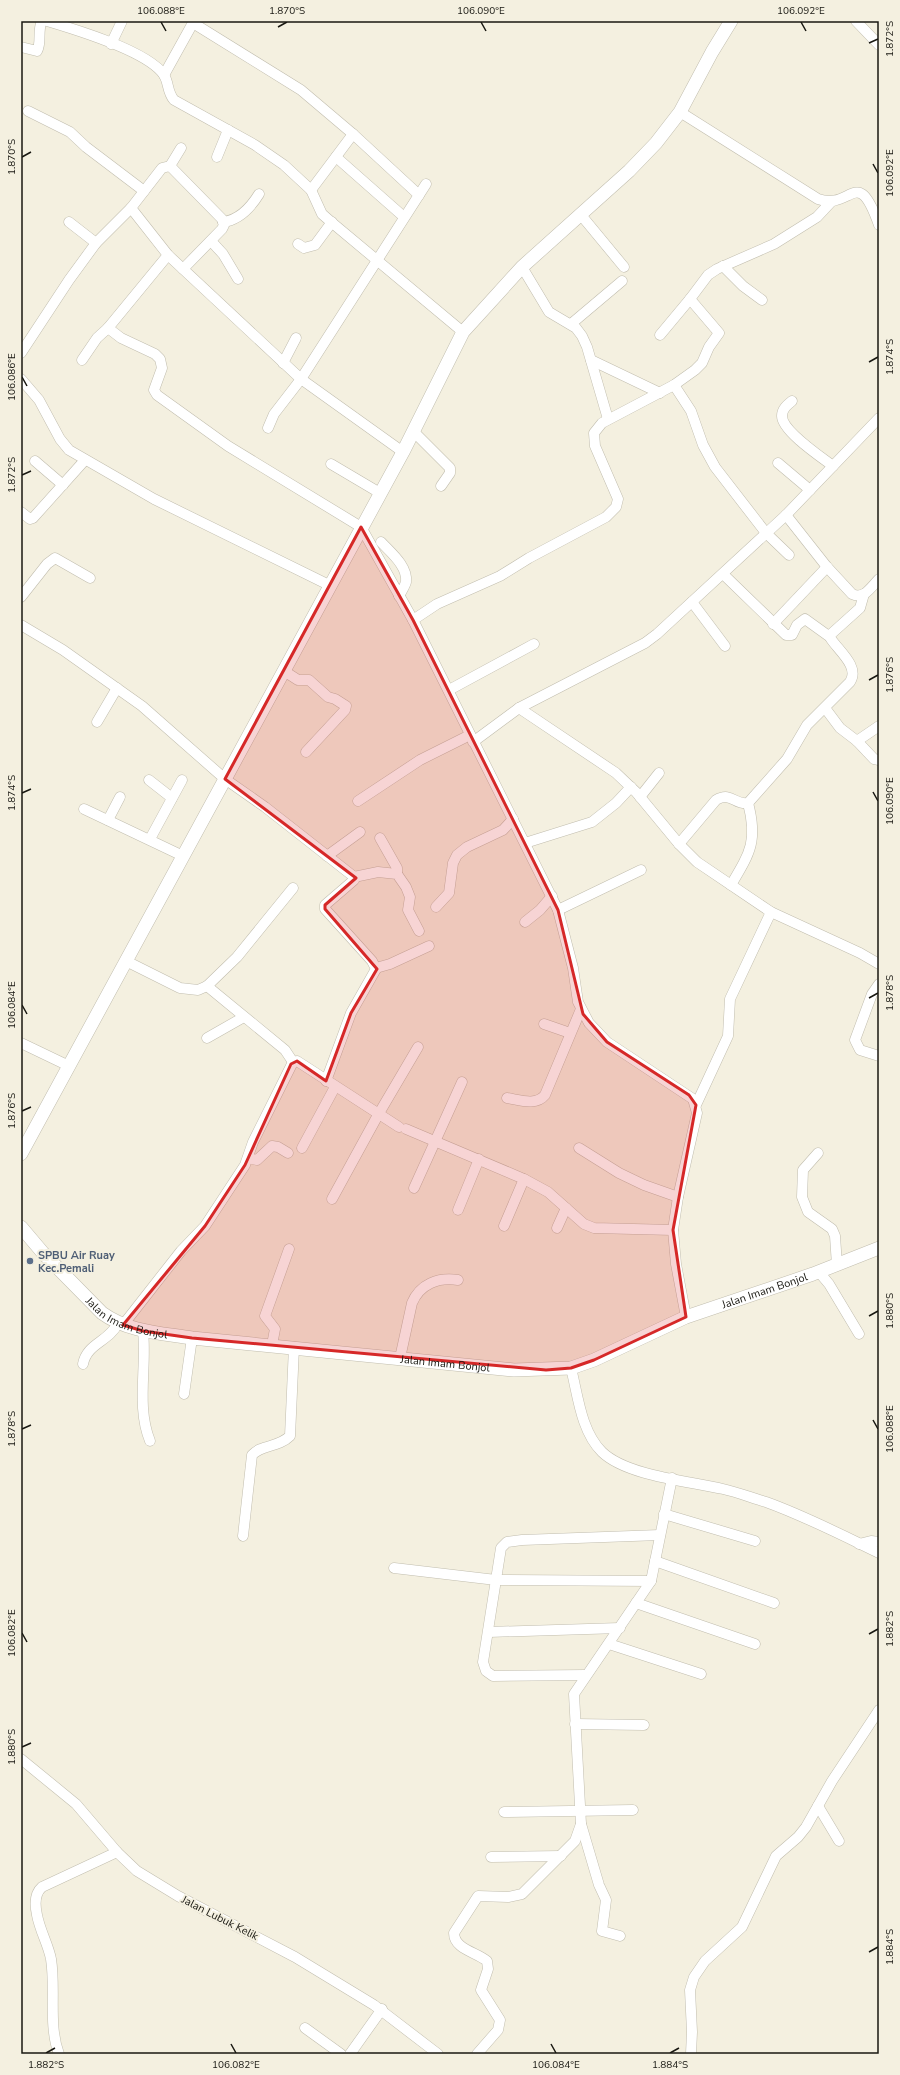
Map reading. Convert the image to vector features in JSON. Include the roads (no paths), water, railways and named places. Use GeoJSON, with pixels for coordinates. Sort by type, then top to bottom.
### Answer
{"type":"FeatureCollection","features":[{"type":"Feature","properties":{"kind":"main road"},"geometry":{"type":"LineString","coordinates":[[21,1154],[331,586],[413,431],[463,332],[522,267],[629,171],[656,143],[680,112],[712,52],[732,21]]}},
{"type":"Feature","properties":{"kind":"main road","name":"Jalan Imam Bonjol"},"geometry":{"type":"LineString","coordinates":[[21,1220],[24,1231],[102,1313],[120,1324],[143,1331],[192,1338],[514,1370],[571,1368],[594,1360],[686,1317],[819,1272],[879,1248]]}},
{"type":"Feature","properties":{"kind":"street"},"geometry":{"type":"LineString","coordinates":[[21,47],[37,51],[40,46],[39,29],[42,21]]}},
{"type":"Feature","properties":{"kind":"street"},"geometry":{"type":"LineString","coordinates":[[47,21],[75,25],[111,44],[136,54],[164,75],[168,91],[174,100],[228,130],[284,164],[311,190],[322,214],[376,261],[463,332]]}},
{"type":"Feature","properties":{"kind":"street"},"geometry":{"type":"LineString","coordinates":[[111,44],[122,21]]}},
{"type":"Feature","properties":{"kind":"street"},"geometry":{"type":"LineString","coordinates":[[856,21],[879,45]]}},
{"type":"Feature","properties":{"kind":"street"},"geometry":{"type":"LineString","coordinates":[[164,75],[194,22],[301,90],[354,134],[419,195]]}},
{"type":"Feature","properties":{"kind":"street"},"geometry":{"type":"LineString","coordinates":[[28,111],[70,132],[86,147],[144,191]]}},
{"type":"Feature","properties":{"kind":"street"},"geometry":{"type":"LineString","coordinates":[[680,112],[813,196],[824,201],[832,202]]}},
{"type":"Feature","properties":{"kind":"street"},"geometry":{"type":"LineString","coordinates":[[217,157],[228,130]]}},
{"type":"Feature","properties":{"kind":"street"},"geometry":{"type":"LineString","coordinates":[[311,190],[354,134]]}},
{"type":"Feature","properties":{"kind":"street"},"geometry":{"type":"LineString","coordinates":[[21,354],[69,280],[96,243],[131,208],[162,168],[170,166],[182,148]]}},
{"type":"Feature","properties":{"kind":"street"},"geometry":{"type":"LineString","coordinates":[[336,158],[404,218]]}},
{"type":"Feature","properties":{"kind":"street"},"geometry":{"type":"LineString","coordinates":[[170,166],[223,222]]}},
{"type":"Feature","properties":{"kind":"street"},"geometry":{"type":"LineString","coordinates":[[268,428],[274,414],[301,379],[426,184]]}},
{"type":"Feature","properties":{"kind":"street"},"geometry":{"type":"LineString","coordinates":[[660,335],[690,299],[705,278],[723,266],[774,244],[817,217],[832,202],[850,194],[859,192],[864,194],[871,202],[879,225]]}},
{"type":"Feature","properties":{"kind":"street"},"geometry":{"type":"LineString","coordinates":[[223,222],[237,217],[252,205],[259,194]]}},
{"type":"Feature","properties":{"kind":"street"},"geometry":{"type":"LineString","coordinates":[[131,208],[168,256],[283,363],[301,379],[402,452]]}},
{"type":"Feature","properties":{"kind":"street"},"geometry":{"type":"LineString","coordinates":[[581,215],[624,266]]}},
{"type":"Feature","properties":{"kind":"street"},"geometry":{"type":"LineString","coordinates":[[69,222],[96,243]]}},
{"type":"Feature","properties":{"kind":"street"},"geometry":{"type":"LineString","coordinates":[[183,269],[222,229],[223,222]]}},
{"type":"Feature","properties":{"kind":"street"},"geometry":{"type":"LineString","coordinates":[[298,244],[304,248],[315,245],[332,222]]}},
{"type":"Feature","properties":{"kind":"street"},"geometry":{"type":"LineString","coordinates":[[211,241],[222,254],[238,279]]}},
{"type":"Feature","properties":{"kind":"street"},"geometry":{"type":"LineString","coordinates":[[82,360],[97,338],[108,328],[168,256]]}},
{"type":"Feature","properties":{"kind":"street"},"geometry":{"type":"LineString","coordinates":[[723,266],[743,286],[762,300]]}},
{"type":"Feature","properties":{"kind":"street"},"geometry":{"type":"LineString","coordinates":[[522,267],[549,312],[556,318],[571,324],[585,341],[608,419]]}},
{"type":"Feature","properties":{"kind":"street"},"geometry":{"type":"LineString","coordinates":[[571,324],[622,281]]}},
{"type":"Feature","properties":{"kind":"street"},"geometry":{"type":"LineString","coordinates":[[413,620],[437,604],[500,576],[529,558],[606,517],[613,510],[618,498],[593,441],[595,430],[608,419],[674,385],[700,366],[709,347],[719,334],[718,330],[690,299]]}},
{"type":"Feature","properties":{"kind":"street"},"geometry":{"type":"LineString","coordinates":[[108,328],[121,338],[155,354],[160,359],[162,368],[154,390],[157,395],[228,446],[361,527],[413,620],[552,896],[558,910],[573,968],[578,1002],[581,1010],[598,1035],[689,1095],[696,1105],[697,1113],[678,1197],[673,1230],[676,1264],[686,1317]]}},
{"type":"Feature","properties":{"kind":"street"},"geometry":{"type":"LineString","coordinates":[[283,363],[296,338]]}},
{"type":"Feature","properties":{"kind":"street"},"geometry":{"type":"LineString","coordinates":[[591,360],[660,393]]}},
{"type":"Feature","properties":{"kind":"street"},"geometry":{"type":"LineString","coordinates":[[21,379],[39,400],[60,439],[69,450],[154,500],[331,586]]}},
{"type":"Feature","properties":{"kind":"street"},"geometry":{"type":"LineString","coordinates":[[674,385],[691,411],[703,445],[715,467],[766,533],[789,556]]}},
{"type":"Feature","properties":{"kind":"street"},"geometry":{"type":"LineString","coordinates":[[792,400],[783,410],[782,417],[785,425],[808,447],[832,466]]}},
{"type":"Feature","properties":{"kind":"street"},"geometry":{"type":"LineString","coordinates":[[358,801],[420,760],[472,738],[519,708],[645,643],[657,634],[786,515],[879,418]]}},
{"type":"Feature","properties":{"kind":"street"},"geometry":{"type":"LineString","coordinates":[[413,431],[450,468],[450,473],[441,486]]}},
{"type":"Feature","properties":{"kind":"street"},"geometry":{"type":"LineString","coordinates":[[21,512],[30,519],[33,518],[85,460]]}},
{"type":"Feature","properties":{"kind":"street"},"geometry":{"type":"LineString","coordinates":[[35,461],[62,485]]}},
{"type":"Feature","properties":{"kind":"street"},"geometry":{"type":"LineString","coordinates":[[778,463],[810,490]]}},
{"type":"Feature","properties":{"kind":"street"},"geometry":{"type":"LineString","coordinates":[[331,464],[380,493]]}},
{"type":"Feature","properties":{"kind":"street"},"geometry":{"type":"LineString","coordinates":[[786,515],[827,567],[852,594],[856,596],[864,594]]}},
{"type":"Feature","properties":{"kind":"street"},"geometry":{"type":"LineString","coordinates":[[381,542],[403,567],[406,574],[406,583],[399,596]]}},
{"type":"Feature","properties":{"kind":"street"},"geometry":{"type":"LineString","coordinates":[[21,597],[47,564],[55,558],[90,578]]}},
{"type":"Feature","properties":{"kind":"street"},"geometry":{"type":"LineString","coordinates":[[773,624],[827,567]]}},
{"type":"Feature","properties":{"kind":"street"},"geometry":{"type":"LineString","coordinates":[[723,574],[773,624],[788,636],[802,620],[805,619],[830,637],[849,663],[853,675],[850,682],[807,725],[786,759],[748,804]]}},
{"type":"Feature","properties":{"kind":"street"},"geometry":{"type":"LineString","coordinates":[[830,637],[832,632],[860,608],[864,594],[879,579]]}},
{"type":"Feature","properties":{"kind":"street"},"geometry":{"type":"LineString","coordinates":[[692,602],[725,646]]}},
{"type":"Feature","properties":{"kind":"street"},"geometry":{"type":"LineString","coordinates":[[24,630],[63,650],[117,688],[166,726],[225,779],[265,807],[354,877],[378,872],[397,874]]}},
{"type":"Feature","properties":{"kind":"street"},"geometry":{"type":"LineString","coordinates":[[449,690],[534,644]]}},
{"type":"Feature","properties":{"kind":"street"},"geometry":{"type":"LineString","coordinates":[[284,671],[298,680],[310,680],[328,697],[336,699],[346,706],[345,710],[306,752]]}},
{"type":"Feature","properties":{"kind":"street"},"geometry":{"type":"LineString","coordinates":[[97,722],[117,688]]}},
{"type":"Feature","properties":{"kind":"street"},"geometry":{"type":"LineString","coordinates":[[519,708],[616,773],[640,797],[679,844],[697,862],[771,912],[860,953],[879,964]]}},
{"type":"Feature","properties":{"kind":"street"},"geometry":{"type":"LineString","coordinates":[[825,708],[843,731],[857,741],[874,760],[879,760]]}},
{"type":"Feature","properties":{"kind":"street"},"geometry":{"type":"LineString","coordinates":[[857,741],[879,726]]}},
{"type":"Feature","properties":{"kind":"street"},"geometry":{"type":"LineString","coordinates":[[640,797],[659,773]]}},
{"type":"Feature","properties":{"kind":"street"},"geometry":{"type":"LineString","coordinates":[[149,780],[172,798]]}},
{"type":"Feature","properties":{"kind":"street"},"geometry":{"type":"LineString","coordinates":[[150,839],[182,780]]}},
{"type":"Feature","properties":{"kind":"street"},"geometry":{"type":"LineString","coordinates":[[525,843],[592,822],[616,803],[630,787]]}},
{"type":"Feature","properties":{"kind":"street"},"geometry":{"type":"LineString","coordinates":[[679,844],[706,810],[716,800],[723,796],[748,804]]}},
{"type":"Feature","properties":{"kind":"street"},"geometry":{"type":"LineString","coordinates":[[108,820],[120,797]]}},
{"type":"Feature","properties":{"kind":"street"},"geometry":{"type":"LineString","coordinates":[[731,885],[749,854],[754,828],[748,804]]}},
{"type":"Feature","properties":{"kind":"street"},"geometry":{"type":"LineString","coordinates":[[84,809],[150,839],[183,856]]}},
{"type":"Feature","properties":{"kind":"street"},"geometry":{"type":"LineString","coordinates":[[436,907],[449,893],[453,863],[457,855],[467,847],[502,830],[513,819]]}},
{"type":"Feature","properties":{"kind":"street"},"geometry":{"type":"LineString","coordinates":[[327,856],[360,832]]}},
{"type":"Feature","properties":{"kind":"street"},"geometry":{"type":"LineString","coordinates":[[380,838],[398,868],[397,874],[410,897],[408,910],[419,931]]}},
{"type":"Feature","properties":{"kind":"street"},"geometry":{"type":"LineString","coordinates":[[558,910],[641,870]]}},
{"type":"Feature","properties":{"kind":"street"},"geometry":{"type":"LineString","coordinates":[[354,877],[354,880],[325,905],[325,909],[372,961],[376,968]]}},
{"type":"Feature","properties":{"kind":"street"},"geometry":{"type":"LineString","coordinates":[[126,961],[185,990],[198,990],[207,986],[237,957],[293,888]]}},
{"type":"Feature","properties":{"kind":"street"},"geometry":{"type":"LineString","coordinates":[[525,922],[540,910],[552,896]]}},
{"type":"Feature","properties":{"kind":"street"},"geometry":{"type":"LineString","coordinates":[[696,1105],[728,1036],[730,998],[771,912]]}},
{"type":"Feature","properties":{"kind":"street"},"geometry":{"type":"LineString","coordinates":[[326,1081],[351,1013],[376,968],[390,964],[429,946]]}},
{"type":"Feature","properties":{"kind":"street"},"geometry":{"type":"LineString","coordinates":[[879,984],[876,996],[856,1036],[855,1043],[860,1050],[879,1056]]}},
{"type":"Feature","properties":{"kind":"street"},"geometry":{"type":"LineString","coordinates":[[207,986],[287,1052],[292,1062]]}},
{"type":"Feature","properties":{"kind":"street"},"geometry":{"type":"LineString","coordinates":[[507,1098],[530,1101],[543,1098],[581,1010]]}},
{"type":"Feature","properties":{"kind":"street"},"geometry":{"type":"LineString","coordinates":[[208,1038],[244,1017]]}},
{"type":"Feature","properties":{"kind":"street"},"geometry":{"type":"LineString","coordinates":[[544,1024],[570,1033]]}},
{"type":"Feature","properties":{"kind":"street"},"geometry":{"type":"LineString","coordinates":[[21,1043],[69,1066]]}},
{"type":"Feature","properties":{"kind":"street"},"geometry":{"type":"LineString","coordinates":[[332,1199],[378,1115],[418,1047]]}},
{"type":"Feature","properties":{"kind":"street"},"geometry":{"type":"LineString","coordinates":[[292,1062],[297,1061],[378,1115],[403,1128],[479,1159],[524,1179],[548,1192],[584,1224],[594,1228],[673,1230]]}},
{"type":"Feature","properties":{"kind":"street"},"geometry":{"type":"LineString","coordinates":[[83,1364],[88,1351],[113,1333],[181,1251],[205,1226],[248,1158],[253,1142],[292,1062]]}},
{"type":"Feature","properties":{"kind":"street"},"geometry":{"type":"LineString","coordinates":[[414,1188],[462,1082]]}},
{"type":"Feature","properties":{"kind":"street"},"geometry":{"type":"LineString","coordinates":[[302,1148],[336,1087]]}},
{"type":"Feature","properties":{"kind":"street"},"geometry":{"type":"LineString","coordinates":[[248,1158],[257,1160],[272,1146],[278,1147],[288,1153]]}},
{"type":"Feature","properties":{"kind":"street"},"geometry":{"type":"LineString","coordinates":[[579,1148],[618,1173],[678,1197]]}},
{"type":"Feature","properties":{"kind":"street"},"geometry":{"type":"LineString","coordinates":[[818,1153],[803,1170],[802,1197],[808,1212],[832,1229],[835,1236],[837,1265]]}},
{"type":"Feature","properties":{"kind":"street"},"geometry":{"type":"LineString","coordinates":[[458,1210],[479,1159]]}},
{"type":"Feature","properties":{"kind":"street"},"geometry":{"type":"LineString","coordinates":[[504,1226],[524,1179]]}},
{"type":"Feature","properties":{"kind":"street"},"geometry":{"type":"LineString","coordinates":[[557,1228],[566,1208]]}},
{"type":"Feature","properties":{"kind":"street"},"geometry":{"type":"LineString","coordinates":[[272,1345],[275,1329],[265,1316],[289,1249]]}},
{"type":"Feature","properties":{"kind":"street"},"geometry":{"type":"LineString","coordinates":[[819,1272],[829,1284],[858,1334]]}},
{"type":"Feature","properties":{"kind":"street"},"geometry":{"type":"LineString","coordinates":[[400,1358],[415,1296],[420,1290],[442,1279],[458,1280]]}},
{"type":"Feature","properties":{"kind":"street"},"geometry":{"type":"LineString","coordinates":[[143,1331],[145,1347],[144,1417],[150,1441]]}},
{"type":"Feature","properties":{"kind":"street"},"geometry":{"type":"LineString","coordinates":[[184,1394],[192,1338]]}},
{"type":"Feature","properties":{"kind":"street"},"geometry":{"type":"LineString","coordinates":[[243,1536],[252,1455],[262,1449],[278,1445],[290,1436],[294,1347]]}},
{"type":"Feature","properties":{"kind":"street"},"geometry":{"type":"LineString","coordinates":[[571,1368],[583,1417],[596,1445],[609,1458],[630,1469],[725,1489],[766,1502],[794,1513],[879,1553]]}},
{"type":"Feature","properties":{"kind":"street"},"geometry":{"type":"LineString","coordinates":[[620,1936],[602,1931],[606,1900],[599,1885],[581,1824],[574,1694],[651,1581],[672,1478]]}},
{"type":"Feature","properties":{"kind":"street"},"geometry":{"type":"LineString","coordinates":[[664,1514],[755,1541]]}},
{"type":"Feature","properties":{"kind":"street"},"geometry":{"type":"LineString","coordinates":[[586,1675],[493,1676],[486,1671],[483,1662],[489,1632],[501,1548],[507,1542],[660,1535]]}},
{"type":"Feature","properties":{"kind":"street"},"geometry":{"type":"LineString","coordinates":[[860,1544],[871,1541],[879,1542]]}},
{"type":"Feature","properties":{"kind":"street"},"geometry":{"type":"LineString","coordinates":[[655,1561],[774,1603]]}},
{"type":"Feature","properties":{"kind":"street"},"geometry":{"type":"LineString","coordinates":[[394,1568],[496,1580],[651,1581]]}},
{"type":"Feature","properties":{"kind":"street"},"geometry":{"type":"LineString","coordinates":[[636,1603],[755,1644]]}},
{"type":"Feature","properties":{"kind":"street"},"geometry":{"type":"LineString","coordinates":[[489,1632],[620,1628]]}},
{"type":"Feature","properties":{"kind":"street"},"geometry":{"type":"LineString","coordinates":[[609,1644],[700,1674]]}},
{"type":"Feature","properties":{"kind":"street"},"geometry":{"type":"LineString","coordinates":[[691,2054],[692,2032],[690,1990],[694,1977],[705,1961],[742,1927],[776,1856],[798,1838],[879,1710]]}},
{"type":"Feature","properties":{"kind":"street"},"geometry":{"type":"LineString","coordinates":[[575,1724],[644,1725]]}},
{"type":"Feature","properties":{"kind":"street","name":"Jalan Lubuk Kelik"},"geometry":{"type":"LineString","coordinates":[[21,1759],[76,1804],[116,1852],[146,1878],[294,1957],[382,2010],[438,2054]]}},
{"type":"Feature","properties":{"kind":"street"},"geometry":{"type":"LineString","coordinates":[[818,1806],[839,1842]]}},
{"type":"Feature","properties":{"kind":"street"},"geometry":{"type":"LineString","coordinates":[[504,1812],[633,1810]]}},
{"type":"Feature","properties":{"kind":"street"},"geometry":{"type":"LineString","coordinates":[[477,2054],[498,2030],[500,2020],[481,1990],[488,1968],[487,1961],[458,1944],[454,1939],[454,1933],[478,1896],[508,1896],[522,1894],[561,1856],[574,1841],[581,1824]]}},
{"type":"Feature","properties":{"kind":"street"},"geometry":{"type":"LineString","coordinates":[[59,2054],[54,2028],[51,1958],[38,1922],[35,1904],[37,1894],[42,1887],[116,1852]]}},
{"type":"Feature","properties":{"kind":"street"},"geometry":{"type":"LineString","coordinates":[[491,1856],[561,1856]]}},
{"type":"Feature","properties":{"kind":"street"},"geometry":{"type":"LineString","coordinates":[[350,2054],[382,2010]]}},
{"type":"Feature","properties":{"kind":"street"},"geometry":{"type":"LineString","coordinates":[[305,2028],[341,2054]]}},
{"type":"Feature","properties":{"kind":"place","name":"SPBU Air Ruay Kec.Pemali"},"geometry":{"type":"Point","coordinates":[30,1261]}}]}
